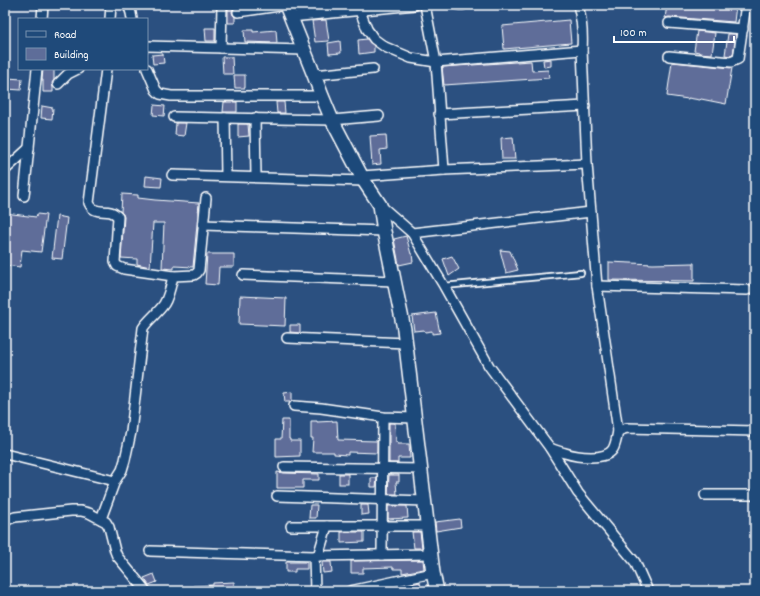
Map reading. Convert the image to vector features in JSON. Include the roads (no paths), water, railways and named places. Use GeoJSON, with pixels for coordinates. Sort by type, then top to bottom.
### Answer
{"type":"FeatureCollection","features":[{"type":"Feature","properties":{"kind":"street"},"geometry":{"type":"LineString","coordinates":[[42,18],[43,5]]}},
{"type":"Feature","properties":{"kind":"street"},"geometry":{"type":"LineString","coordinates":[[110,18],[111,5]]}},
{"type":"Feature","properties":{"kind":"street"},"geometry":{"type":"LineString","coordinates":[[126,5],[129,7],[132,18]]}},
{"type":"Feature","properties":{"kind":"street"},"geometry":{"type":"LineString","coordinates":[[221,48],[222,5]]}},
{"type":"Feature","properties":{"kind":"street"},"geometry":{"type":"LineString","coordinates":[[238,12],[288,9],[360,11],[416,5]]}},
{"type":"Feature","properties":{"kind":"street"},"geometry":{"type":"LineString","coordinates":[[424,5],[436,62],[444,170]]}},
{"type":"Feature","properties":{"kind":"street"},"geometry":{"type":"LineString","coordinates":[[459,6],[463,5]]}},
{"type":"Feature","properties":{"kind":"street"},"geometry":{"type":"LineString","coordinates":[[550,448],[571,455],[593,457],[599,456],[613,450],[618,431],[597,286],[587,164],[582,50],[583,34],[578,5]]}},
{"type":"Feature","properties":{"kind":"street"},"geometry":{"type":"LineString","coordinates":[[669,56],[731,62],[738,60],[745,11],[744,5]]}},
{"type":"Feature","properties":{"kind":"street"},"geometry":{"type":"LineString","coordinates":[[288,9],[332,120],[363,178],[380,205],[412,233],[489,366],[550,448],[578,493],[635,562],[648,591]]}},
{"type":"Feature","properties":{"kind":"street"},"geometry":{"type":"LineString","coordinates":[[360,11],[366,29],[374,39],[385,47],[411,58],[436,62],[582,50]]}},
{"type":"Feature","properties":{"kind":"street"},"geometry":{"type":"LineString","coordinates":[[669,23],[743,29]]}},
{"type":"Feature","properties":{"kind":"street"},"geometry":{"type":"LineString","coordinates":[[148,46],[304,50]]}},
{"type":"Feature","properties":{"kind":"street"},"geometry":{"type":"LineString","coordinates":[[314,74],[373,69]]}},
{"type":"Feature","properties":{"kind":"street"},"geometry":{"type":"LineString","coordinates":[[24,196],[37,70]]}},
{"type":"Feature","properties":{"kind":"street"},"geometry":{"type":"LineString","coordinates":[[58,84],[68,74],[76,70]]}},
{"type":"Feature","properties":{"kind":"street"},"geometry":{"type":"LineString","coordinates":[[106,70],[89,203],[95,210],[111,211],[118,217],[115,262],[117,266],[124,269],[173,276],[197,274],[199,270],[206,198]]}},
{"type":"Feature","properties":{"kind":"street"},"geometry":{"type":"LineString","coordinates":[[147,70],[156,90],[160,94],[171,96],[322,96]]}},
{"type":"Feature","properties":{"kind":"street"},"geometry":{"type":"LineString","coordinates":[[439,114],[584,106]]}},
{"type":"Feature","properties":{"kind":"street"},"geometry":{"type":"LineString","coordinates":[[174,117],[332,120],[379,116]]}},
{"type":"Feature","properties":{"kind":"street"},"geometry":{"type":"LineString","coordinates":[[225,118],[226,176]]}},
{"type":"Feature","properties":{"kind":"street"},"geometry":{"type":"LineString","coordinates":[[255,118],[256,178]]}},
{"type":"Feature","properties":{"kind":"street"},"geometry":{"type":"LineString","coordinates":[[5,170],[29,148]]}},
{"type":"Feature","properties":{"kind":"street"},"geometry":{"type":"LineString","coordinates":[[172,174],[256,178],[363,178],[444,170],[587,164]]}},
{"type":"Feature","properties":{"kind":"street"},"geometry":{"type":"LineString","coordinates":[[380,205],[406,342],[433,573],[437,591]]}},
{"type":"Feature","properties":{"kind":"street"},"geometry":{"type":"LineString","coordinates":[[412,233],[591,212]]}},
{"type":"Feature","properties":{"kind":"street"},"geometry":{"type":"LineString","coordinates":[[203,225],[384,231]]}},
{"type":"Feature","properties":{"kind":"street"},"geometry":{"type":"LineString","coordinates":[[243,275],[394,281]]}},
{"type":"Feature","properties":{"kind":"street"},"geometry":{"type":"LineString","coordinates":[[101,519],[115,481],[122,470],[125,460],[131,432],[143,328],[166,300],[173,276]]}},
{"type":"Feature","properties":{"kind":"street"},"geometry":{"type":"LineString","coordinates":[[597,286],[748,290]]}},
{"type":"Feature","properties":{"kind":"street"},"geometry":{"type":"LineString","coordinates":[[287,338],[406,342]]}},
{"type":"Feature","properties":{"kind":"street"},"geometry":{"type":"LineString","coordinates":[[294,406],[321,408],[383,417],[415,418]]}},
{"type":"Feature","properties":{"kind":"street"},"geometry":{"type":"LineString","coordinates":[[382,555],[383,417]]}},
{"type":"Feature","properties":{"kind":"street"},"geometry":{"type":"LineString","coordinates":[[618,431],[627,428],[755,431]]}},
{"type":"Feature","properties":{"kind":"street"},"geometry":{"type":"LineString","coordinates":[[5,454],[115,481]]}},
{"type":"Feature","properties":{"kind":"street"},"geometry":{"type":"LineString","coordinates":[[284,467],[421,469]]}},
{"type":"Feature","properties":{"kind":"street"},"geometry":{"type":"LineString","coordinates":[[705,495],[755,495]]}},
{"type":"Feature","properties":{"kind":"street"},"geometry":{"type":"LineString","coordinates":[[276,496],[425,501]]}},
{"type":"Feature","properties":{"kind":"street"},"geometry":{"type":"LineString","coordinates":[[5,522],[15,517],[71,511],[85,512],[101,519],[106,522],[109,527],[117,556],[146,591]]}},
{"type":"Feature","properties":{"kind":"street"},"geometry":{"type":"LineString","coordinates":[[291,526],[428,526]]}},
{"type":"Feature","properties":{"kind":"street"},"geometry":{"type":"LineString","coordinates":[[315,591],[316,556],[327,526]]}},
{"type":"Feature","properties":{"kind":"street"},"geometry":{"type":"LineString","coordinates":[[150,551],[316,556],[431,554]]}},
{"type":"Feature","properties":{"kind":"street"},"geometry":{"type":"LineString","coordinates":[[350,591],[433,573]]}},
{"type":"Feature","properties":{"kind":"lane"},"geometry":{"type":"LineString","coordinates":[[444,286],[581,273]]}}]}
